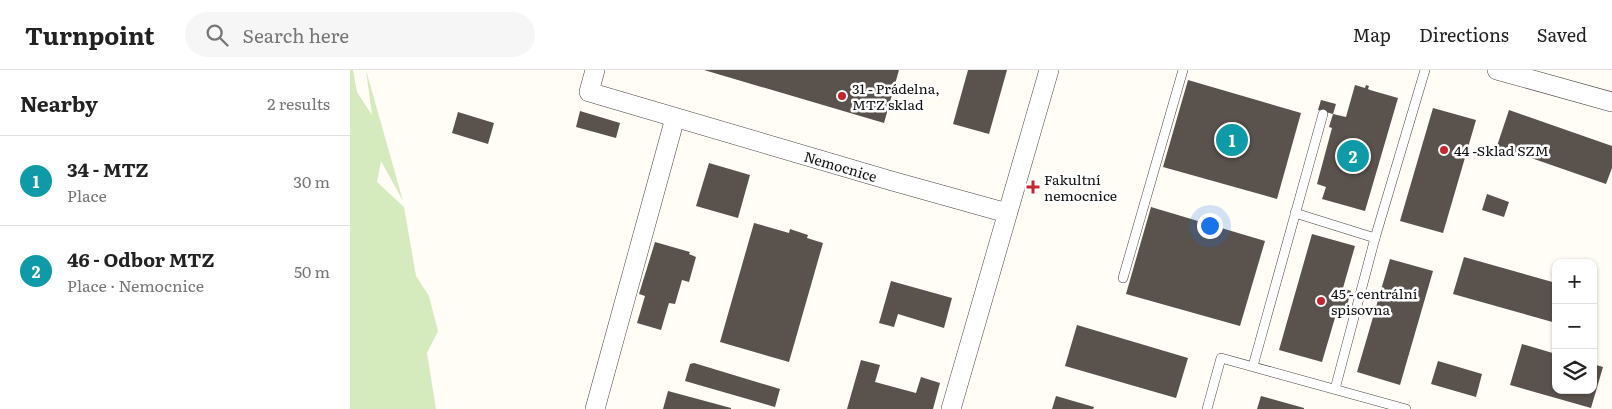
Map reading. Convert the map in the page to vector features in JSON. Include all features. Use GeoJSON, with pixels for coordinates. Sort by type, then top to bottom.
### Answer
{"type":"FeatureCollection","features":[{"type":"Feature","properties":{"kind":"street","name":"Nemocnice"},"geometry":{"type":"LineString","coordinates":[[596,70],[589,92],[1008,213]]}},
{"type":"Feature","properties":{"kind":"street"},"geometry":{"type":"LineString","coordinates":[[951,409],[1049,70]]}},
{"type":"Feature","properties":{"kind":"street"},"geometry":{"type":"LineString","coordinates":[[1497,70],[1612,102]]}},
{"type":"Feature","properties":{"kind":"street"},"geometry":{"type":"LineString","coordinates":[[595,409],[675,118]]}},
{"type":"Feature","properties":{"kind":"lane"},"geometry":{"type":"LineString","coordinates":[[1123,278],[1183,70]]}},
{"type":"Feature","properties":{"kind":"lane"},"geometry":{"type":"LineString","coordinates":[[1335,389],[1375,238],[1425,70]]}},
{"type":"Feature","properties":{"kind":"lane"},"geometry":{"type":"LineString","coordinates":[[1253,366],[1323,114]]}},
{"type":"Feature","properties":{"kind":"lane"},"geometry":{"type":"LineString","coordinates":[[1295,213],[1375,238]]}},
{"type":"Feature","properties":{"kind":"lane"},"geometry":{"type":"LineString","coordinates":[[1207,409],[1221,358],[1406,409]]}},
{"type":"Feature","properties":{"kind":"green space"},"geometry":{"type":"Polygon","coordinates":[[[350,70],[353,70],[357,92],[372,115],[366,70],[403,201],[381,161],[377,182],[404,207],[416,276],[429,296],[438,331],[427,353],[436,409],[350,409],[350,70]]]}},
{"type":"Feature","properties":{"kind":"building","name":"31 - Prádelna, MTZ sklad"},"geometry":{"type":"Polygon","coordinates":[[[704,70],[899,70],[884,123],[704,70]]]}},
{"type":"Feature","properties":{"kind":"building"},"geometry":{"type":"Polygon","coordinates":[[[968,70],[1007,70],[989,134],[953,124],[968,70]]]}},
{"type":"Feature","properties":{"kind":"building"},"geometry":{"type":"Polygon","coordinates":[[[1188,80],[1301,113],[1277,199],[1163,167],[1188,80]]]}},
{"type":"Feature","properties":{"kind":"building"},"geometry":{"type":"Polygon","coordinates":[[[1355,85],[1365,88],[1366,85],[1369,86],[1368,89],[1370,90],[1398,98],[1365,211],[1322,199],[1326,187],[1317,184],[1332,128],[1329,127],[1333,114],[1346,117],[1355,85]]]}},
{"type":"Feature","properties":{"kind":"building"},"geometry":{"type":"Polygon","coordinates":[[[1321,100],[1336,104],[1333,114],[1318,110],[1321,100]]]}},
{"type":"Feature","properties":{"kind":"building","name":"44 -Sklad SZM"},"geometry":{"type":"Polygon","coordinates":[[[1433,108],[1476,120],[1443,233],[1400,221],[1433,108]]]}},
{"type":"Feature","properties":{"kind":"building"},"geometry":{"type":"Polygon","coordinates":[[[1509,110],[1612,146],[1612,168],[1606,184],[1497,146],[1509,110]]]}},
{"type":"Feature","properties":{"kind":"building"},"geometry":{"type":"Polygon","coordinates":[[[580,111],[620,123],[616,138],[576,127],[580,111]]]}},
{"type":"Feature","properties":{"kind":"building"},"geometry":{"type":"Polygon","coordinates":[[[458,112],[494,123],[488,144],[452,133],[458,112]]]}},
{"type":"Feature","properties":{"kind":"building"},"geometry":{"type":"Polygon","coordinates":[[[709,163],[750,175],[738,218],[696,206],[709,163]]]}},
{"type":"Feature","properties":{"kind":"building"},"geometry":{"type":"Polygon","coordinates":[[[1487,194],[1509,202],[1504,217],[1482,210],[1487,194]]]}},
{"type":"Feature","properties":{"kind":"building"},"geometry":{"type":"Polygon","coordinates":[[[1151,207],[1265,241],[1240,326],[1126,294],[1151,207]]]}},
{"type":"Feature","properties":{"kind":"building"},"geometry":{"type":"Polygon","coordinates":[[[754,223],[789,233],[790,229],[808,235],[807,238],[823,243],[789,362],[720,342],[754,223]]]}},
{"type":"Feature","properties":{"kind":"building","name":"45 - centrální spisovna"},"geometry":{"type":"Polygon","coordinates":[[[1312,234],[1355,246],[1343,288],[1351,291],[1345,313],[1337,311],[1322,362],[1279,350],[1312,234]]]}},
{"type":"Feature","properties":{"kind":"building"},"geometry":{"type":"Polygon","coordinates":[[[655,242],[690,252],[689,254],[696,257],[689,282],[682,280],[675,304],[669,303],[661,330],[637,323],[645,296],[639,294],[655,242]]]}},
{"type":"Feature","properties":{"kind":"building"},"geometry":{"type":"Polygon","coordinates":[[[1464,257],[1552,282],[1552,322],[1453,294],[1464,257]]]}},
{"type":"Feature","properties":{"kind":"building"},"geometry":{"type":"Polygon","coordinates":[[[1390,259],[1433,271],[1400,385],[1357,372],[1390,259]]]}},
{"type":"Feature","properties":{"kind":"building"},"geometry":{"type":"Polygon","coordinates":[[[891,281],[952,298],[944,328],[898,314],[894,327],[879,323],[891,281]]]}},
{"type":"Feature","properties":{"kind":"building"},"geometry":{"type":"Polygon","coordinates":[[[1077,325],[1188,358],[1176,398],[1065,366],[1077,325]]]}},
{"type":"Feature","properties":{"kind":"building"},"geometry":{"type":"Polygon","coordinates":[[[1522,344],[1552,353],[1552,394],[1595,394],[1591,408],[1510,385],[1522,344]]]}},
{"type":"Feature","properties":{"kind":"building"},"geometry":{"type":"Polygon","coordinates":[[[861,360],[880,365],[875,382],[916,393],[921,377],[940,383],[933,409],[847,409],[861,360]]]}},
{"type":"Feature","properties":{"kind":"building"},"geometry":{"type":"Polygon","coordinates":[[[1438,361],[1482,374],[1476,397],[1431,384],[1438,361]]]}},
{"type":"Feature","properties":{"kind":"building"},"geometry":{"type":"Polygon","coordinates":[[[694,363],[780,389],[775,407],[685,381],[690,364],[694,363]]]}},
{"type":"Feature","properties":{"kind":"building"},"geometry":{"type":"Polygon","coordinates":[[[1597,365],[1603,367],[1597,388],[1597,365]]]}},
{"type":"Feature","properties":{"kind":"building"},"geometry":{"type":"Polygon","coordinates":[[[668,391],[731,408],[731,409],[663,409],[668,391]]]}},
{"type":"Feature","properties":{"kind":"building"},"geometry":{"type":"Polygon","coordinates":[[[1056,396],[1094,407],[1093,409],[1052,409],[1056,396]]]}},
{"type":"Feature","properties":{"kind":"building"},"geometry":{"type":"Polygon","coordinates":[[[1261,396],[1304,408],[1304,409],[1257,409],[1261,396]]]}},
{"type":"Feature","properties":{"kind":"place","name":"31 - Prádelna, MTZ sklad"},"geometry":{"type":"Point","coordinates":[842,96]}},
{"type":"Feature","properties":{"kind":"place","name":"34 - MTZ"},"geometry":{"type":"Point","coordinates":[1232,140]}},
{"type":"Feature","properties":{"kind":"place","name":"44 -Sklad SZM"},"geometry":{"type":"Point","coordinates":[1444,150]}},
{"type":"Feature","properties":{"kind":"place","name":"46 - Odbor MTZ"},"geometry":{"type":"Point","coordinates":[1353,156]}},
{"type":"Feature","properties":{"kind":"place","name":"Fakultní nemocnice"},"geometry":{"type":"Point","coordinates":[1033,187]}},
{"type":"Feature","properties":{"kind":"place","name":"45 - centrální spisovna"},"geometry":{"type":"Point","coordinates":[1321,301]}}]}
